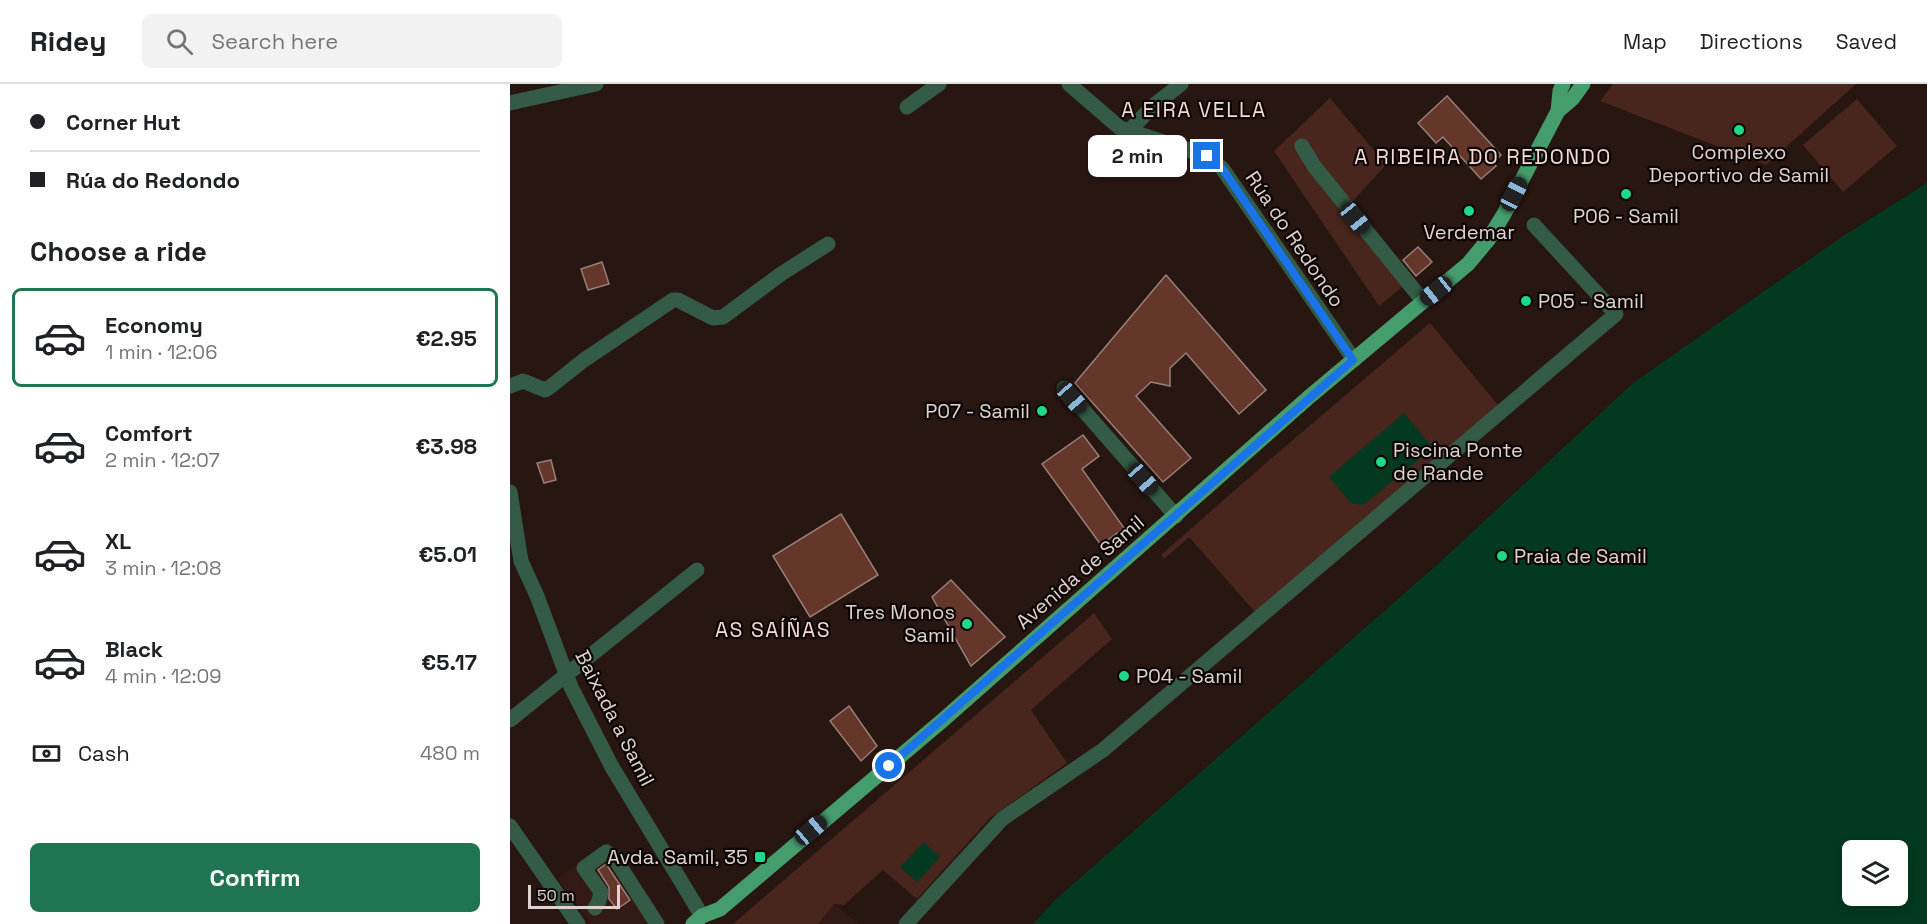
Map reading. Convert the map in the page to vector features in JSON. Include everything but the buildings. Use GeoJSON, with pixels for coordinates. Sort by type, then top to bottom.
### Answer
{"type":"FeatureCollection","features":[{"type":"Feature","properties":{"kind":"main road","name":"Avenida de Samil"},"geometry":{"type":"LineString","coordinates":[[1558,111],[1563,84]]}},
{"type":"Feature","properties":{"kind":"main road","name":"Avenida de Samil"},"geometry":{"type":"LineString","coordinates":[[703,921],[943,720],[1353,360],[1468,264],[1488,240],[1558,111],[1573,98],[1583,84]]}},
{"type":"Feature","properties":{"kind":"street"},"geometry":{"type":"LineString","coordinates":[[510,103],[596,84]]}},
{"type":"Feature","properties":{"kind":"street"},"geometry":{"type":"LineString","coordinates":[[908,107],[939,84]]}},
{"type":"Feature","properties":{"kind":"street","name":"Rúa do Redondo"},"geometry":{"type":"LineString","coordinates":[[1069,84],[1120,128],[1207,156],[1222,168],[1353,360]]}},
{"type":"Feature","properties":{"kind":"street"},"geometry":{"type":"LineString","coordinates":[[1129,131],[1153,106],[1181,84]]}},
{"type":"Feature","properties":{"kind":"street"},"geometry":{"type":"LineString","coordinates":[[1302,146],[1314,166],[1423,302]]}},
{"type":"Feature","properties":{"kind":"street"},"geometry":{"type":"LineString","coordinates":[[906,924],[1002,819],[1103,750],[1616,314],[1534,225]]}},
{"type":"Feature","properties":{"kind":"street"},"geometry":{"type":"LineString","coordinates":[[510,386],[523,381],[544,390],[550,387],[584,360],[673,300],[678,300],[713,318],[723,317],[781,274],[828,244]]}},
{"type":"Feature","properties":{"kind":"street"},"geometry":{"type":"LineString","coordinates":[[1064,388],[1176,516]]}},
{"type":"Feature","properties":{"kind":"street","name":"Baixada a Samil"},"geometry":{"type":"LineString","coordinates":[[510,492],[520,561],[537,596],[567,675],[612,767],[703,921]]}},
{"type":"Feature","properties":{"kind":"street"},"geometry":{"type":"LineString","coordinates":[[510,720],[697,570]]}},
{"type":"Feature","properties":{"kind":"street"},"geometry":{"type":"LineString","coordinates":[[510,826],[578,924]]}},
{"type":"Feature","properties":{"kind":"street"},"geometry":{"type":"LineString","coordinates":[[595,908],[601,892],[584,868],[606,852],[614,857],[657,924]]}},
{"type":"Feature","properties":{"kind":"shaded area","name":"Complexo Deportivo de Samil"},"geometry":{"type":"Polygon","coordinates":[[[1613,84],[1856,84],[1766,165],[1600,101],[1613,84]]]}},
{"type":"Feature","properties":{"kind":"shaded area"},"geometry":{"type":"Polygon","coordinates":[[[1330,98],[1386,165],[1350,204],[1411,280],[1379,306],[1274,151],[1330,98]]]}},
{"type":"Feature","properties":{"kind":"shaded area"},"geometry":{"type":"Polygon","coordinates":[[[1857,99],[1897,146],[1843,192],[1803,145],[1857,99]]]}},
{"type":"Feature","properties":{"kind":"shaded area"},"geometry":{"type":"Polygon","coordinates":[[[1927,183],[1927,924],[1033,924],[1055,900],[1439,563],[1633,383],[1843,236],[1927,183]]]}},
{"type":"Feature","properties":{"kind":"shaded area"},"geometry":{"type":"Polygon","coordinates":[[[1430,323],[1498,405],[1255,612],[1189,537],[1164,559],[1161,555],[1430,323]]]}},
{"type":"Feature","properties":{"kind":"shaded area","name":"Piscina Ponte de Rande"},"geometry":{"type":"Polygon","coordinates":[[[1404,413],[1433,448],[1363,505],[1352,504],[1329,477],[1404,413]]]}},
{"type":"Feature","properties":{"kind":"shaded area"},"geometry":{"type":"Polygon","coordinates":[[[1094,613],[1112,639],[1031,710],[1067,763],[990,818],[917,899],[883,870],[844,905],[834,904],[818,924],[733,924],[1094,613]]]}},
{"type":"Feature","properties":{"kind":"shaded area"},"geometry":{"type":"Polygon","coordinates":[[[610,842],[663,924],[590,924],[558,878],[610,842]]]}},
{"type":"Feature","properties":{"kind":"shaded area"},"geometry":{"type":"Polygon","coordinates":[[[924,842],[940,857],[917,882],[900,867],[924,842]]]}},
{"type":"Feature","properties":{"kind":"shaded area"},"geometry":{"type":"Polygon","coordinates":[[[834,904],[859,924],[818,924],[834,904]]]}},
{"type":"Feature","properties":{"kind":"place","name":"Complexo Deportivo de Samil"},"geometry":{"type":"Point","coordinates":[1739,130]}},
{"type":"Feature","properties":{"kind":"place","name":"P06 - Samil"},"geometry":{"type":"Point","coordinates":[1626,194]}},
{"type":"Feature","properties":{"kind":"place","name":"Verdemar"},"geometry":{"type":"Point","coordinates":[1469,211]}},
{"type":"Feature","properties":{"kind":"place","name":"P05 - Samil"},"geometry":{"type":"Point","coordinates":[1526,301]}},
{"type":"Feature","properties":{"kind":"place","name":"P07 - Samil"},"geometry":{"type":"Point","coordinates":[1042,411]}},
{"type":"Feature","properties":{"kind":"place","name":"Piscina Ponte de Rande"},"geometry":{"type":"Point","coordinates":[1381,462]}},
{"type":"Feature","properties":{"kind":"place","name":"Praia de Samil"},"geometry":{"type":"Point","coordinates":[1502,556]}},
{"type":"Feature","properties":{"kind":"place","name":"Tres Monos Samil"},"geometry":{"type":"Point","coordinates":[967,624]}},
{"type":"Feature","properties":{"kind":"place","name":"P04 - Samil"},"geometry":{"type":"Point","coordinates":[1124,676]}},
{"type":"Feature","properties":{"kind":"place","name":"Avda. Samil, 35"},"geometry":{"type":"Point","coordinates":[760,857]}},
{"type":"Feature","properties":{"kind":"district","name":"A EIRA VELLA"},"geometry":{"type":"Point","coordinates":[1194,110]}},
{"type":"Feature","properties":{"kind":"district","name":"A RIBEIRA DO REDONDO"},"geometry":{"type":"Point","coordinates":[1483,157]}},
{"type":"Feature","properties":{"kind":"district","name":"AS SAÍÑAS"},"geometry":{"type":"Point","coordinates":[773,630]}},
{"type":"Feature","properties":{"kind":"route"},"geometry":{"type":"LineString","coordinates":[[889,766],[1353,360],[1222,168],[1207,156]]}}]}
